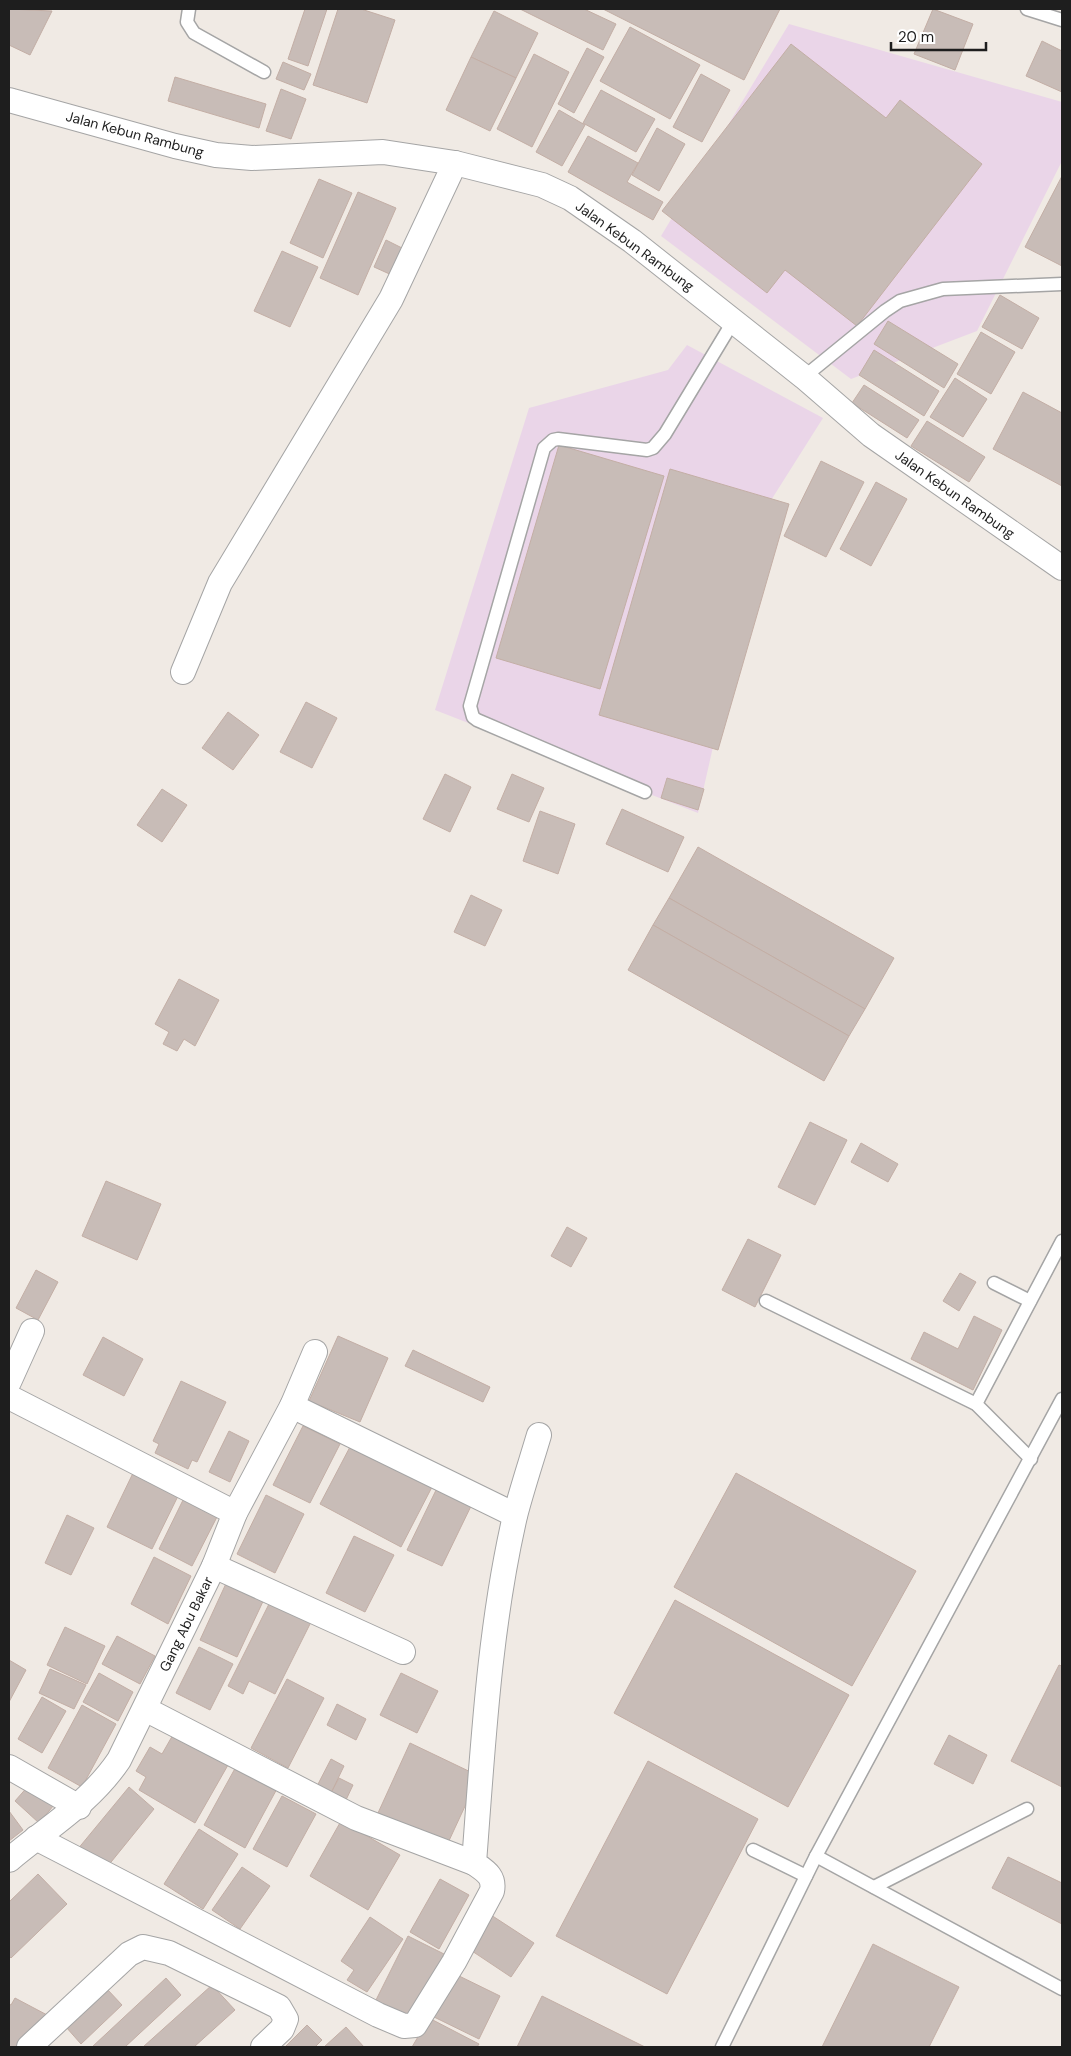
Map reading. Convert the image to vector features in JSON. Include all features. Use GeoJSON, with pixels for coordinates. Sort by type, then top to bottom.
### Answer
{"type":"FeatureCollection","features":[{"type":"Feature","properties":{"kind":"street","name":"Jalan Kebun Rambung"},"geometry":{"type":"LineString","coordinates":[[9,100],[175,146],[216,155],[252,158],[383,152],[456,163],[542,185],[570,198],[632,241],[804,377],[871,436],[1062,568]]}},
{"type":"Feature","properties":{"kind":"street"},"geometry":{"type":"LineString","coordinates":[[183,672],[220,584],[392,299],[456,163]]}},
{"type":"Feature","properties":{"kind":"street"},"geometry":{"type":"LineString","coordinates":[[9,1382],[32,1331]]}},
{"type":"Feature","properties":{"kind":"street","name":"Gang Abu Bakar"},"geometry":{"type":"LineString","coordinates":[[9,1860],[79,1806],[111,1771],[145,1708],[214,1566],[234,1513],[292,1406],[315,1352]]}},
{"type":"Feature","properties":{"kind":"street"},"geometry":{"type":"LineString","coordinates":[[9,1397],[234,1513]]}},
{"type":"Feature","properties":{"kind":"street"},"geometry":{"type":"LineString","coordinates":[[292,1406],[516,1515]]}},
{"type":"Feature","properties":{"kind":"street"},"geometry":{"type":"LineString","coordinates":[[474,1863],[487,1691],[497,1613],[516,1515],[539,1435]]}},
{"type":"Feature","properties":{"kind":"street"},"geometry":{"type":"LineString","coordinates":[[214,1566],[402,1652]]}},
{"type":"Feature","properties":{"kind":"street"},"geometry":{"type":"LineString","coordinates":[[36,1838],[404,2026],[415,2025],[492,1891],[494,1882],[488,1873],[474,1863],[356,1818],[145,1708]]}},
{"type":"Feature","properties":{"kind":"street"},"geometry":{"type":"LineString","coordinates":[[9,1767],[79,1806]]}},
{"type":"Feature","properties":{"kind":"street"},"geometry":{"type":"LineString","coordinates":[[29,2047],[129,1954],[144,1947],[169,1953],[280,2007],[286,2020],[282,2029],[263,2047]]}},
{"type":"Feature","properties":{"kind":"lane"},"geometry":{"type":"LineString","coordinates":[[189,9],[187,22],[194,33],[264,72]]}},
{"type":"Feature","properties":{"kind":"lane"},"geometry":{"type":"LineString","coordinates":[[1027,9],[1062,20]]}},
{"type":"Feature","properties":{"kind":"lane"},"geometry":{"type":"LineString","coordinates":[[804,377],[900,301],[943,289],[1062,284]]}},
{"type":"Feature","properties":{"kind":"lane"},"geometry":{"type":"LineString","coordinates":[[645,792],[477,720],[473,716],[470,706],[544,448],[553,440],[558,439],[647,450],[653,448],[665,434],[734,320]]}},
{"type":"Feature","properties":{"kind":"lane"},"geometry":{"type":"LineString","coordinates":[[976,1404],[1062,1241]]}},
{"type":"Feature","properties":{"kind":"lane"},"geometry":{"type":"LineString","coordinates":[[994,1283],[1030,1300]]}},
{"type":"Feature","properties":{"kind":"lane"},"geometry":{"type":"LineString","coordinates":[[766,1301],[976,1404],[1031,1459]]}},
{"type":"Feature","properties":{"kind":"lane"},"geometry":{"type":"LineString","coordinates":[[722,2047],[816,1856],[1062,1399]]}},
{"type":"Feature","properties":{"kind":"lane"},"geometry":{"type":"LineString","coordinates":[[874,1887],[1027,1809]]}},
{"type":"Feature","properties":{"kind":"lane"},"geometry":{"type":"LineString","coordinates":[[753,1850],[806,1876]]}},
{"type":"Feature","properties":{"kind":"lane"},"geometry":{"type":"LineString","coordinates":[[816,1856],[1062,1988]]}},
{"type":"Feature","properties":{"kind":"shaded area"},"geometry":{"type":"Polygon","coordinates":[[[789,24],[1062,102],[1062,161],[977,331],[851,379],[661,236],[789,24]]]}},
{"type":"Feature","properties":{"kind":"shaded area"},"geometry":{"type":"Polygon","coordinates":[[[687,345],[823,418],[768,505],[698,813],[435,710],[529,408],[668,370],[687,345]]]}},
{"type":"Feature","properties":{"kind":"building"},"geometry":{"type":"Polygon","coordinates":[[[9,9],[52,11],[30,55],[9,45],[9,9]]]}},
{"type":"Feature","properties":{"kind":"building"},"geometry":{"type":"Polygon","coordinates":[[[305,9],[327,9],[308,66],[288,59],[305,9]]]}},
{"type":"Feature","properties":{"kind":"building"},"geometry":{"type":"Polygon","coordinates":[[[338,9],[361,9],[395,20],[367,103],[313,85],[338,9]]]}},
{"type":"Feature","properties":{"kind":"building"},"geometry":{"type":"Polygon","coordinates":[[[520,9],[584,9],[616,24],[603,50],[520,9]]]}},
{"type":"Feature","properties":{"kind":"building"},"geometry":{"type":"Polygon","coordinates":[[[603,9],[780,9],[744,80],[603,9]]]}},
{"type":"Feature","properties":{"kind":"building"},"geometry":{"type":"Polygon","coordinates":[[[933,9],[973,24],[955,70],[914,54],[933,9]]]}},
{"type":"Feature","properties":{"kind":"building"},"geometry":{"type":"Polygon","coordinates":[[[494,11],[538,33],[516,78],[471,57],[494,11]]]}},
{"type":"Feature","properties":{"kind":"building"},"geometry":{"type":"Polygon","coordinates":[[[630,27],[700,65],[670,119],[600,81],[630,27]]]}},
{"type":"Feature","properties":{"kind":"building"},"geometry":{"type":"Polygon","coordinates":[[[1042,41],[1062,51],[1062,92],[1026,76],[1042,41]]]}},
{"type":"Feature","properties":{"kind":"building"},"geometry":{"type":"Polygon","coordinates":[[[791,44],[886,118],[900,100],[982,164],[857,326],[785,270],[767,293],[662,211],[791,44]]]}},
{"type":"Feature","properties":{"kind":"building"},"geometry":{"type":"Polygon","coordinates":[[[587,48],[604,57],[574,113],[558,104],[587,48]]]}},
{"type":"Feature","properties":{"kind":"building"},"geometry":{"type":"Polygon","coordinates":[[[534,54],[569,72],[532,147],[497,129],[534,54]]]}},
{"type":"Feature","properties":{"kind":"building"},"geometry":{"type":"Polygon","coordinates":[[[471,57],[516,78],[490,131],[446,110],[471,57]]]}},
{"type":"Feature","properties":{"kind":"building"},"geometry":{"type":"Polygon","coordinates":[[[283,62],[311,74],[304,90],[276,79],[283,62]]]}},
{"type":"Feature","properties":{"kind":"building"},"geometry":{"type":"Polygon","coordinates":[[[701,74],[730,90],[702,142],[673,127],[701,74]]]}},
{"type":"Feature","properties":{"kind":"building"},"geometry":{"type":"Polygon","coordinates":[[[175,77],[266,104],[259,128],[168,101],[175,77]]]}},
{"type":"Feature","properties":{"kind":"building"},"geometry":{"type":"Polygon","coordinates":[[[281,89],[306,99],[291,139],[266,131],[281,89]]]}},
{"type":"Feature","properties":{"kind":"building"},"geometry":{"type":"Polygon","coordinates":[[[601,90],[655,119],[636,152],[583,123],[601,90]]]}},
{"type":"Feature","properties":{"kind":"building"},"geometry":{"type":"Polygon","coordinates":[[[559,110],[585,125],[562,166],[536,152],[559,110]]]}},
{"type":"Feature","properties":{"kind":"building"},"geometry":{"type":"Polygon","coordinates":[[[657,128],[685,144],[659,191],[632,175],[657,128]]]}},
{"type":"Feature","properties":{"kind":"building"},"geometry":{"type":"Polygon","coordinates":[[[588,136],[638,163],[627,182],[663,202],[653,220],[568,172],[588,136]]]}},
{"type":"Feature","properties":{"kind":"building"},"geometry":{"type":"Polygon","coordinates":[[[1062,176],[1062,266],[1025,247],[1062,176]]]}},
{"type":"Feature","properties":{"kind":"building"},"geometry":{"type":"Polygon","coordinates":[[[319,179],[352,193],[323,258],[290,243],[319,179]]]}},
{"type":"Feature","properties":{"kind":"building"},"geometry":{"type":"Polygon","coordinates":[[[358,192],[396,208],[358,295],[320,278],[358,192]]]}},
{"type":"Feature","properties":{"kind":"building"},"geometry":{"type":"Polygon","coordinates":[[[386,240],[406,250],[394,276],[374,267],[386,240]]]}},
{"type":"Feature","properties":{"kind":"building"},"geometry":{"type":"Polygon","coordinates":[[[282,251],[318,267],[290,327],[254,311],[282,251]]]}},
{"type":"Feature","properties":{"kind":"building"},"geometry":{"type":"Polygon","coordinates":[[[1000,295],[1039,318],[1022,349],[982,327],[1000,295]]]}},
{"type":"Feature","properties":{"kind":"building"},"geometry":{"type":"Polygon","coordinates":[[[888,321],[958,364],[944,388],[874,344],[888,321]]]}},
{"type":"Feature","properties":{"kind":"building"},"geometry":{"type":"Polygon","coordinates":[[[981,332],[1015,352],[991,394],[957,374],[981,332]]]}},
{"type":"Feature","properties":{"kind":"building"},"geometry":{"type":"Polygon","coordinates":[[[874,350],[939,391],[924,416],[859,375],[874,350]]]}},
{"type":"Feature","properties":{"kind":"building"},"geometry":{"type":"Polygon","coordinates":[[[955,378],[987,399],[963,437],[930,417],[955,378]]]}},
{"type":"Feature","properties":{"kind":"building"},"geometry":{"type":"Polygon","coordinates":[[[864,385],[919,420],[907,438],[852,403],[864,385]]]}},
{"type":"Feature","properties":{"kind":"building"},"geometry":{"type":"Polygon","coordinates":[[[1023,392],[1062,413],[1062,486],[993,449],[1023,392]]]}},
{"type":"Feature","properties":{"kind":"building"},"geometry":{"type":"Polygon","coordinates":[[[927,421],[985,457],[969,482],[911,446],[927,421]]]}},
{"type":"Feature","properties":{"kind":"building"},"geometry":{"type":"Polygon","coordinates":[[[559,445],[664,476],[600,689],[496,658],[559,445]]]}},
{"type":"Feature","properties":{"kind":"building"},"geometry":{"type":"Polygon","coordinates":[[[821,461],[864,482],[826,557],[784,536],[821,461]]]}},
{"type":"Feature","properties":{"kind":"building"},"geometry":{"type":"Polygon","coordinates":[[[670,469],[789,504],[718,750],[599,715],[670,469]]]}},
{"type":"Feature","properties":{"kind":"building"},"geometry":{"type":"Polygon","coordinates":[[[876,482],[907,499],[871,566],[840,549],[876,482]]]}},
{"type":"Feature","properties":{"kind":"building"},"geometry":{"type":"Polygon","coordinates":[[[306,702],[337,718],[312,768],[280,752],[306,702]]]}},
{"type":"Feature","properties":{"kind":"building"},"geometry":{"type":"Polygon","coordinates":[[[228,712],[259,735],[233,770],[202,748],[228,712]]]}},
{"type":"Feature","properties":{"kind":"building"},"geometry":{"type":"Polygon","coordinates":[[[445,774],[471,787],[450,832],[423,819],[445,774]]]}},
{"type":"Feature","properties":{"kind":"building"},"geometry":{"type":"Polygon","coordinates":[[[512,774],[544,788],[529,822],[497,809],[512,774]]]}},
{"type":"Feature","properties":{"kind":"building"},"geometry":{"type":"Polygon","coordinates":[[[667,778],[704,789],[698,810],[661,798],[667,778]]]}},
{"type":"Feature","properties":{"kind":"building"},"geometry":{"type":"Polygon","coordinates":[[[162,789],[187,805],[162,842],[137,825],[162,789]]]}},
{"type":"Feature","properties":{"kind":"building"},"geometry":{"type":"Polygon","coordinates":[[[622,809],[684,837],[668,872],[606,844],[622,809]]]}},
{"type":"Feature","properties":{"kind":"building"},"geometry":{"type":"Polygon","coordinates":[[[540,811],[575,824],[558,874],[523,861],[540,811]]]}},
{"type":"Feature","properties":{"kind":"building"},"geometry":{"type":"Polygon","coordinates":[[[698,847],[894,958],[865,1009],[669,898],[698,847]]]}},
{"type":"Feature","properties":{"kind":"building"},"geometry":{"type":"Polygon","coordinates":[[[471,895],[502,910],[485,946],[454,932],[471,895]]]}},
{"type":"Feature","properties":{"kind":"building"},"geometry":{"type":"Polygon","coordinates":[[[669,898],[865,1009],[849,1036],[653,925],[669,898]]]}},
{"type":"Feature","properties":{"kind":"building"},"geometry":{"type":"Polygon","coordinates":[[[653,925],[849,1036],[824,1081],[628,970],[653,925]]]}},
{"type":"Feature","properties":{"kind":"building"},"geometry":{"type":"Polygon","coordinates":[[[179,979],[219,1000],[195,1046],[184,1039],[177,1051],[163,1044],[169,1032],[155,1024],[179,979]]]}},
{"type":"Feature","properties":{"kind":"building"},"geometry":{"type":"Polygon","coordinates":[[[810,1122],[847,1140],[815,1205],[778,1187],[810,1122]]]}},
{"type":"Feature","properties":{"kind":"building"},"geometry":{"type":"Polygon","coordinates":[[[861,1143],[898,1164],[888,1182],[851,1162],[861,1143]]]}},
{"type":"Feature","properties":{"kind":"building"},"geometry":{"type":"Polygon","coordinates":[[[106,1181],[161,1204],[137,1260],[82,1236],[106,1181]]]}},
{"type":"Feature","properties":{"kind":"building"},"geometry":{"type":"Polygon","coordinates":[[[567,1227],[587,1238],[571,1267],[551,1256],[567,1227]]]}},
{"type":"Feature","properties":{"kind":"building"},"geometry":{"type":"Polygon","coordinates":[[[748,1239],[781,1255],[755,1307],[722,1290],[748,1239]]]}},
{"type":"Feature","properties":{"kind":"building"},"geometry":{"type":"Polygon","coordinates":[[[36,1270],[58,1282],[38,1320],[16,1308],[36,1270]]]}},
{"type":"Feature","properties":{"kind":"building"},"geometry":{"type":"Polygon","coordinates":[[[960,1273],[976,1282],[959,1311],[943,1301],[960,1273]]]}},
{"type":"Feature","properties":{"kind":"building"},"geometry":{"type":"Polygon","coordinates":[[[974,1316],[1002,1330],[973,1390],[911,1359],[924,1332],[958,1349],[974,1316]]]}},
{"type":"Feature","properties":{"kind":"building"},"geometry":{"type":"Polygon","coordinates":[[[338,1336],[388,1358],[360,1422],[309,1401],[338,1336]]]}},
{"type":"Feature","properties":{"kind":"building"},"geometry":{"type":"Polygon","coordinates":[[[103,1337],[143,1359],[124,1396],[83,1375],[103,1337]]]}},
{"type":"Feature","properties":{"kind":"building"},"geometry":{"type":"Polygon","coordinates":[[[413,1350],[490,1387],[483,1402],[405,1366],[413,1350]]]}},
{"type":"Feature","properties":{"kind":"building"},"geometry":{"type":"Polygon","coordinates":[[[181,1381],[226,1402],[197,1462],[192,1460],[188,1469],[155,1453],[159,1444],[153,1441],[181,1381]]]}},
{"type":"Feature","properties":{"kind":"building"},"geometry":{"type":"Polygon","coordinates":[[[303,1426],[340,1444],[310,1503],[273,1485],[303,1426]]]}},
{"type":"Feature","properties":{"kind":"building"},"geometry":{"type":"Polygon","coordinates":[[[229,1431],[249,1441],[230,1482],[209,1472],[229,1431]]]}},
{"type":"Feature","properties":{"kind":"building"},"geometry":{"type":"Polygon","coordinates":[[[351,1445],[432,1487],[401,1547],[320,1504],[351,1445]]]}},
{"type":"Feature","properties":{"kind":"building"},"geometry":{"type":"Polygon","coordinates":[[[134,1471],[179,1494],[152,1549],[107,1527],[134,1471]]]}},
{"type":"Feature","properties":{"kind":"building"},"geometry":{"type":"Polygon","coordinates":[[[736,1473],[916,1571],[852,1686],[674,1587],[736,1473]]]}},
{"type":"Feature","properties":{"kind":"building"},"geometry":{"type":"Polygon","coordinates":[[[438,1486],[473,1502],[442,1566],[407,1550],[438,1486]]]}},
{"type":"Feature","properties":{"kind":"building"},"geometry":{"type":"Polygon","coordinates":[[[266,1495],[304,1514],[275,1573],[237,1554],[266,1495]]]}},
{"type":"Feature","properties":{"kind":"building"},"geometry":{"type":"Polygon","coordinates":[[[185,1496],[219,1513],[192,1566],[159,1549],[185,1496]]]}},
{"type":"Feature","properties":{"kind":"building"},"geometry":{"type":"Polygon","coordinates":[[[67,1515],[94,1528],[71,1575],[45,1563],[67,1515]]]}},
{"type":"Feature","properties":{"kind":"building"},"geometry":{"type":"Polygon","coordinates":[[[354,1536],[394,1555],[365,1612],[326,1593],[354,1536]]]}},
{"type":"Feature","properties":{"kind":"building"},"geometry":{"type":"Polygon","coordinates":[[[154,1557],[191,1576],[168,1624],[131,1604],[154,1557]]]}},
{"type":"Feature","properties":{"kind":"building"},"geometry":{"type":"Polygon","coordinates":[[[229,1577],[266,1595],[237,1657],[200,1640],[229,1577]]]}},
{"type":"Feature","properties":{"kind":"building"},"geometry":{"type":"Polygon","coordinates":[[[273,1596],[314,1616],[275,1694],[249,1681],[243,1694],[228,1686],[273,1596]]]}},
{"type":"Feature","properties":{"kind":"building"},"geometry":{"type":"Polygon","coordinates":[[[675,1600],[849,1695],[788,1807],[614,1713],[675,1600]]]}},
{"type":"Feature","properties":{"kind":"building"},"geometry":{"type":"Polygon","coordinates":[[[65,1627],[105,1646],[87,1684],[47,1665],[65,1627]]]}},
{"type":"Feature","properties":{"kind":"building"},"geometry":{"type":"Polygon","coordinates":[[[117,1636],[155,1656],[140,1684],[102,1664],[117,1636]]]}},
{"type":"Feature","properties":{"kind":"building"},"geometry":{"type":"Polygon","coordinates":[[[199,1647],[233,1664],[210,1710],[176,1693],[199,1647]]]}},
{"type":"Feature","properties":{"kind":"building"},"geometry":{"type":"Polygon","coordinates":[[[9,1660],[26,1670],[9,1702],[9,1660]]]}},
{"type":"Feature","properties":{"kind":"building"},"geometry":{"type":"Polygon","coordinates":[[[1059,1665],[1062,1666],[1062,1787],[1011,1761],[1059,1665]]]}},
{"type":"Feature","properties":{"kind":"building"},"geometry":{"type":"Polygon","coordinates":[[[50,1669],[86,1685],[74,1709],[39,1693],[50,1669]]]}},
{"type":"Feature","properties":{"kind":"building"},"geometry":{"type":"Polygon","coordinates":[[[99,1673],[133,1692],[118,1721],[83,1702],[99,1673]]]}},
{"type":"Feature","properties":{"kind":"building"},"geometry":{"type":"Polygon","coordinates":[[[401,1673],[438,1691],[417,1733],[380,1715],[401,1673]]]}},
{"type":"Feature","properties":{"kind":"building"},"geometry":{"type":"Polygon","coordinates":[[[287,1679],[324,1698],[288,1768],[251,1748],[287,1679]]]}},
{"type":"Feature","properties":{"kind":"building"},"geometry":{"type":"Polygon","coordinates":[[[42,1697],[66,1711],[42,1753],[18,1739],[42,1697]]]}},
{"type":"Feature","properties":{"kind":"building"},"geometry":{"type":"Polygon","coordinates":[[[337,1704],[366,1719],[356,1740],[327,1725],[337,1704]]]}},
{"type":"Feature","properties":{"kind":"building"},"geometry":{"type":"Polygon","coordinates":[[[82,1705],[116,1724],[82,1787],[48,1768],[82,1705]]]}},
{"type":"Feature","properties":{"kind":"building"},"geometry":{"type":"Polygon","coordinates":[[[174,1733],[228,1765],[195,1823],[139,1790],[146,1777],[136,1771],[150,1747],[162,1754],[174,1733]]]}},
{"type":"Feature","properties":{"kind":"building"},"geometry":{"type":"Polygon","coordinates":[[[949,1735],[987,1755],[973,1784],[934,1764],[949,1735]]]}},
{"type":"Feature","properties":{"kind":"building"},"geometry":{"type":"Polygon","coordinates":[[[410,1743],[479,1776],[447,1845],[378,1813],[410,1743]]]}},
{"type":"Feature","properties":{"kind":"building"},"geometry":{"type":"Polygon","coordinates":[[[331,1759],[344,1766],[330,1795],[316,1788],[331,1759]]]}},
{"type":"Feature","properties":{"kind":"building"},"geometry":{"type":"Polygon","coordinates":[[[648,1761],[758,1819],[667,1994],[556,1936],[648,1761]]]}},
{"type":"Feature","properties":{"kind":"building"},"geometry":{"type":"Polygon","coordinates":[[[238,1763],[279,1785],[245,1848],[204,1825],[238,1763]]]}},
{"type":"Feature","properties":{"kind":"building"},"geometry":{"type":"Polygon","coordinates":[[[339,1778],[353,1785],[345,1802],[330,1795],[339,1778]]]}},
{"type":"Feature","properties":{"kind":"building"},"geometry":{"type":"Polygon","coordinates":[[[30,1784],[54,1805],[39,1823],[15,1801],[30,1784]]]}},
{"type":"Feature","properties":{"kind":"building"},"geometry":{"type":"Polygon","coordinates":[[[129,1787],[154,1809],[103,1872],[77,1850],[129,1787]]]}},
{"type":"Feature","properties":{"kind":"building"},"geometry":{"type":"Polygon","coordinates":[[[282,1796],[316,1814],[287,1867],[253,1849],[282,1796]]]}},
{"type":"Feature","properties":{"kind":"building"},"geometry":{"type":"Polygon","coordinates":[[[9,1811],[23,1830],[9,1841],[9,1811]]]}},
{"type":"Feature","properties":{"kind":"building"},"geometry":{"type":"Polygon","coordinates":[[[341,1821],[400,1855],[368,1910],[310,1876],[341,1821]]]}},
{"type":"Feature","properties":{"kind":"building"},"geometry":{"type":"Polygon","coordinates":[[[199,1829],[238,1854],[203,1909],[164,1884],[199,1829]]]}},
{"type":"Feature","properties":{"kind":"building"},"geometry":{"type":"Polygon","coordinates":[[[1008,1857],[1062,1883],[1062,1924],[992,1888],[1008,1857]]]}},
{"type":"Feature","properties":{"kind":"building"},"geometry":{"type":"Polygon","coordinates":[[[242,1867],[270,1886],[240,1929],[212,1910],[242,1867]]]}},
{"type":"Feature","properties":{"kind":"building"},"geometry":{"type":"Polygon","coordinates":[[[38,1874],[67,1904],[11,1958],[9,1956],[9,1902],[38,1874]]]}},
{"type":"Feature","properties":{"kind":"building"},"geometry":{"type":"Polygon","coordinates":[[[440,1879],[469,1895],[439,1949],[410,1932],[440,1879]]]}},
{"type":"Feature","properties":{"kind":"building"},"geometry":{"type":"Polygon","coordinates":[[[491,1915],[534,1943],[511,1977],[469,1949],[491,1915]]]}},
{"type":"Feature","properties":{"kind":"building"},"geometry":{"type":"Polygon","coordinates":[[[370,1917],[403,1939],[367,1992],[347,1980],[354,1970],[341,1961],[370,1917]]]}},
{"type":"Feature","properties":{"kind":"building"},"geometry":{"type":"Polygon","coordinates":[[[408,1936],[444,1954],[411,2020],[375,2002],[408,1936]]]}},
{"type":"Feature","properties":{"kind":"building"},"geometry":{"type":"Polygon","coordinates":[[[873,1944],[959,1987],[929,2047],[822,2047],[873,1944]]]}},
{"type":"Feature","properties":{"kind":"building"},"geometry":{"type":"Polygon","coordinates":[[[453,1973],[500,1996],[479,2039],[432,2016],[453,1973]]]}},
{"type":"Feature","properties":{"kind":"building"},"geometry":{"type":"Polygon","coordinates":[[[166,1978],[181,1995],[125,2047],[92,2047],[166,1978]]]}},
{"type":"Feature","properties":{"kind":"building"},"geometry":{"type":"Polygon","coordinates":[[[212,1985],[235,2010],[194,2047],[143,2047],[212,1985]]]}},
{"type":"Feature","properties":{"kind":"building"},"geometry":{"type":"Polygon","coordinates":[[[107,1989],[122,2005],[81,2044],[66,2027],[107,1989]]]}},
{"type":"Feature","properties":{"kind":"building"},"geometry":{"type":"Polygon","coordinates":[[[542,1996],[645,2047],[517,2047],[542,1996]]]}},
{"type":"Feature","properties":{"kind":"building"},"geometry":{"type":"Polygon","coordinates":[[[15,1998],[49,2016],[15,2047],[9,2047],[9,2004],[11,2005],[15,1998]]]}},
{"type":"Feature","properties":{"kind":"building"},"geometry":{"type":"Polygon","coordinates":[[[429,2018],[479,2044],[477,2047],[412,2047],[429,2018]]]}},
{"type":"Feature","properties":{"kind":"building"},"geometry":{"type":"Polygon","coordinates":[[[307,2025],[322,2040],[315,2047],[285,2047],[307,2025]]]}},
{"type":"Feature","properties":{"kind":"building"},"geometry":{"type":"Polygon","coordinates":[[[346,2027],[364,2047],[324,2047],[346,2027]]]}}]}
